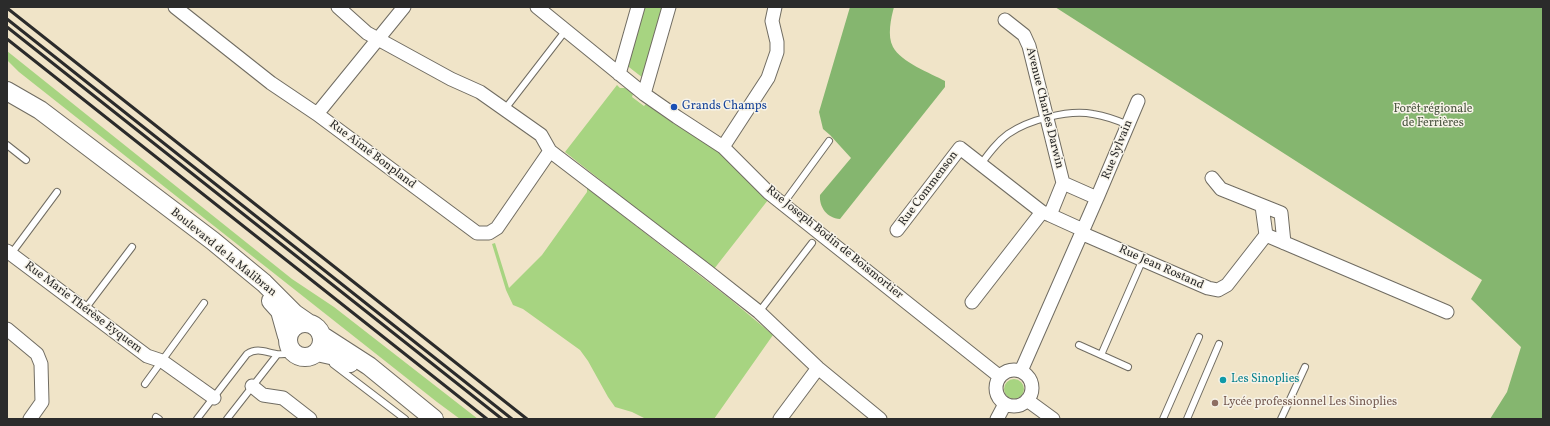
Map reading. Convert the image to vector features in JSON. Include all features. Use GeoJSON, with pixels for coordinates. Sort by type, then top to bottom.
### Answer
{"type":"FeatureCollection","features":[{"type":"Feature","properties":{"kind":"main road","name":"Boulevard de la Malibran"},"geometry":{"type":"LineString","coordinates":[[7,91],[40,110],[241,264],[264,283],[295,314],[308,323]]}},
{"type":"Feature","properties":{"kind":"main road","name":"Boulevard de la Malibran"},"geometry":{"type":"LineString","coordinates":[[137,185],[207,250],[273,303],[280,311],[285,348]]}},
{"type":"Feature","properties":{"kind":"main road"},"geometry":{"type":"LineString","coordinates":[[308,323],[316,327],[321,335],[322,344],[317,352],[307,357],[296,356],[285,348],[289,332],[297,324],[308,323]]}},
{"type":"Feature","properties":{"kind":"main road"},"geometry":{"type":"LineString","coordinates":[[321,335],[370,366],[434,419]]}},
{"type":"Feature","properties":{"kind":"main road"},"geometry":{"type":"LineString","coordinates":[[317,352],[344,359],[364,373],[416,419]]}},
{"type":"Feature","properties":{"kind":"street","name":"Rue Aimé Bonpland"},"geometry":{"type":"LineString","coordinates":[[175,7],[271,84],[304,107],[317,114],[477,233],[489,234],[497,228],[550,152]]}},
{"type":"Feature","properties":{"kind":"street"},"geometry":{"type":"LineString","coordinates":[[338,7],[367,33],[451,79],[480,92],[541,135],[550,152],[759,312],[818,368],[880,419]]}},
{"type":"Feature","properties":{"kind":"street"},"geometry":{"type":"LineString","coordinates":[[317,114],[404,7]]}},
{"type":"Feature","properties":{"kind":"street","name":"Rue Joseph Bodin de Boismortier"},"geometry":{"type":"LineString","coordinates":[[537,7],[644,94],[723,146],[769,194],[999,376]]}},
{"type":"Feature","properties":{"kind":"street"},"geometry":{"type":"LineString","coordinates":[[619,74],[638,7]]}},
{"type":"Feature","properties":{"kind":"street"},"geometry":{"type":"LineString","coordinates":[[644,94],[669,7]]}},
{"type":"Feature","properties":{"kind":"street"},"geometry":{"type":"LineString","coordinates":[[723,146],[768,78],[777,52],[777,42],[772,21],[775,7]]}},
{"type":"Feature","properties":{"kind":"street","name":"Avenue Charles Darwin"},"geometry":{"type":"LineString","coordinates":[[972,302],[1046,213],[1063,183],[1029,46],[1024,35],[1005,20]]}},
{"type":"Feature","properties":{"kind":"street","name":"Rue Sylvain"},"geometry":{"type":"LineString","coordinates":[[1097,198],[1138,101]]}},
{"type":"Feature","properties":{"kind":"street","name":"Rue Commenson"},"geometry":{"type":"LineString","coordinates":[[897,230],[960,148],[981,164]]}},
{"type":"Feature","properties":{"kind":"street"},"geometry":{"type":"LineString","coordinates":[[981,164],[1046,213],[1082,231]]}},
{"type":"Feature","properties":{"kind":"street"},"geometry":{"type":"LineString","coordinates":[[1212,178],[1221,189],[1281,213],[1284,243]]}},
{"type":"Feature","properties":{"kind":"street","name":"Avenue Charles Darwin"},"geometry":{"type":"LineString","coordinates":[[1063,183],[1097,198]]}},
{"type":"Feature","properties":{"kind":"street"},"geometry":{"type":"LineString","coordinates":[[1021,371],[1097,198]]}},
{"type":"Feature","properties":{"kind":"street"},"geometry":{"type":"LineString","coordinates":[[1262,206],[1266,235],[1447,312]]}},
{"type":"Feature","properties":{"kind":"street","name":"Rue Jean Rostand"},"geometry":{"type":"LineString","coordinates":[[1082,231],[1208,288],[1218,290],[1227,285],[1266,235]]}},
{"type":"Feature","properties":{"kind":"street","name":"Rue Marie Thérèse Eyquem"},"geometry":{"type":"LineString","coordinates":[[9,253],[146,356],[162,361],[214,398]]}},
{"type":"Feature","properties":{"kind":"street"},"geometry":{"type":"LineString","coordinates":[[7,328],[37,354],[41,364],[42,402],[30,419]]}},
{"type":"Feature","properties":{"kind":"street"},"geometry":{"type":"LineString","coordinates":[[780,419],[818,368]]}},
{"type":"Feature","properties":{"kind":"street"},"geometry":{"type":"LineString","coordinates":[[1013,369],[1021,371],[1025,373],[1031,382],[1031,394],[1027,400],[1021,404],[1015,406],[1005,404],[996,394],[996,382],[999,376],[1006,371],[1013,369]]}},
{"type":"Feature","properties":{"kind":"street"},"geometry":{"type":"LineString","coordinates":[[252,386],[262,395],[283,398],[310,419]]}},
{"type":"Feature","properties":{"kind":"street"},"geometry":{"type":"LineString","coordinates":[[1027,400],[1053,419]]}},
{"type":"Feature","properties":{"kind":"street"},"geometry":{"type":"LineString","coordinates":[[997,419],[1005,404]]}},
{"type":"Feature","properties":{"kind":"lane"},"geometry":{"type":"LineString","coordinates":[[505,109],[566,30]]}},
{"type":"Feature","properties":{"kind":"lane"},"geometry":{"type":"LineString","coordinates":[[981,164],[992,149],[1008,134],[1029,123],[1070,113],[1091,114],[1128,124]]}},
{"type":"Feature","properties":{"kind":"lane"},"geometry":{"type":"LineString","coordinates":[[783,204],[829,141]]}},
{"type":"Feature","properties":{"kind":"lane"},"geometry":{"type":"LineString","coordinates":[[7,145],[26,160]]}},
{"type":"Feature","properties":{"kind":"lane"},"geometry":{"type":"LineString","coordinates":[[9,253],[57,192]]}},
{"type":"Feature","properties":{"kind":"lane"},"geometry":{"type":"LineString","coordinates":[[759,312],[812,243]]}},
{"type":"Feature","properties":{"kind":"lane"},"geometry":{"type":"LineString","coordinates":[[85,309],[132,247]]}},
{"type":"Feature","properties":{"kind":"lane"},"geometry":{"type":"LineString","coordinates":[[1101,355],[1143,259]]}},
{"type":"Feature","properties":{"kind":"lane"},"geometry":{"type":"LineString","coordinates":[[145,384],[204,303]]}},
{"type":"Feature","properties":{"kind":"lane"},"geometry":{"type":"LineString","coordinates":[[1164,419],[1199,337]]}},
{"type":"Feature","properties":{"kind":"lane"},"geometry":{"type":"LineString","coordinates":[[1187,419],[1219,344]]}},
{"type":"Feature","properties":{"kind":"lane"},"geometry":{"type":"LineString","coordinates":[[1079,345],[1128,367]]}},
{"type":"Feature","properties":{"kind":"lane"},"geometry":{"type":"LineString","coordinates":[[227,419],[252,386],[285,348]]}},
{"type":"Feature","properties":{"kind":"lane"},"geometry":{"type":"LineString","coordinates":[[198,419],[247,354],[252,351],[285,348]]}},
{"type":"Feature","properties":{"kind":"lane"},"geometry":{"type":"LineString","coordinates":[[317,352],[405,419]]}},
{"type":"Feature","properties":{"kind":"lane"},"geometry":{"type":"LineString","coordinates":[[1281,419],[1305,367]]}},
{"type":"Feature","properties":{"kind":"green space"},"geometry":{"type":"Polygon","coordinates":[[[645,7],[663,7],[664,11],[661,11],[653,37],[657,38],[643,78],[625,64],[645,7]]]}},
{"type":"Feature","properties":{"kind":"green space"},"geometry":{"type":"Polygon","coordinates":[[[850,7],[894,7],[890,32],[893,47],[902,58],[945,81],[945,87],[840,219],[831,217],[822,208],[820,195],[851,158],[823,129],[819,112],[850,7]]]}},
{"type":"Feature","properties":{"kind":"green space","name":"Forêt régionale de Ferrières"},"geometry":{"type":"Polygon","coordinates":[[[1055,7],[1543,7],[1543,419],[1490,419],[1507,392],[1521,347],[1471,299],[1482,280],[1055,7]]]}},
{"type":"Feature","properties":{"kind":"green space"},"geometry":{"type":"Polygon","coordinates":[[[7,51],[292,279],[334,307],[478,419],[460,419],[437,402],[19,72],[7,60],[7,51]]]}},
{"type":"Feature","properties":{"kind":"green space"},"geometry":{"type":"Polygon","coordinates":[[[617,85],[620,88],[625,88],[633,94],[632,97],[644,106],[646,104],[670,121],[722,153],[768,200],[714,269],[610,189],[565,152],[617,85]]]}},
{"type":"Feature","properties":{"kind":"green space"},"geometry":{"type":"Polygon","coordinates":[[[587,188],[730,299],[773,335],[714,419],[646,419],[632,412],[615,407],[580,350],[523,309],[513,305],[506,290],[492,244],[495,243],[509,288],[542,255],[587,192],[587,188]]]}},
{"type":"Feature","properties":{"kind":"green space"},"geometry":{"type":"Polygon","coordinates":[[[1014,379],[1021,382],[1024,389],[1021,396],[1014,399],[1007,396],[1004,389],[1007,382],[1014,379]]]}},
{"type":"Feature","properties":{"kind":"railway"},"geometry":{"type":"LineString","coordinates":[[7,8],[527,419]]}},
{"type":"Feature","properties":{"kind":"railway"},"geometry":{"type":"LineString","coordinates":[[7,19],[512,419]]}},
{"type":"Feature","properties":{"kind":"railway"},"geometry":{"type":"LineString","coordinates":[[7,27],[502,419]]}},
{"type":"Feature","properties":{"kind":"railway"},"geometry":{"type":"LineString","coordinates":[[7,39],[487,419]]}},
{"type":"Feature","properties":{"kind":"place","name":"Grands Champs"},"geometry":{"type":"Point","coordinates":[674,107]}},
{"type":"Feature","properties":{"kind":"place","name":"Les Sinoplies"},"geometry":{"type":"Point","coordinates":[1223,380]}},
{"type":"Feature","properties":{"kind":"place","name":"Lycée professionnel Les Sinoplies"},"geometry":{"type":"Point","coordinates":[1215,403]}}]}
